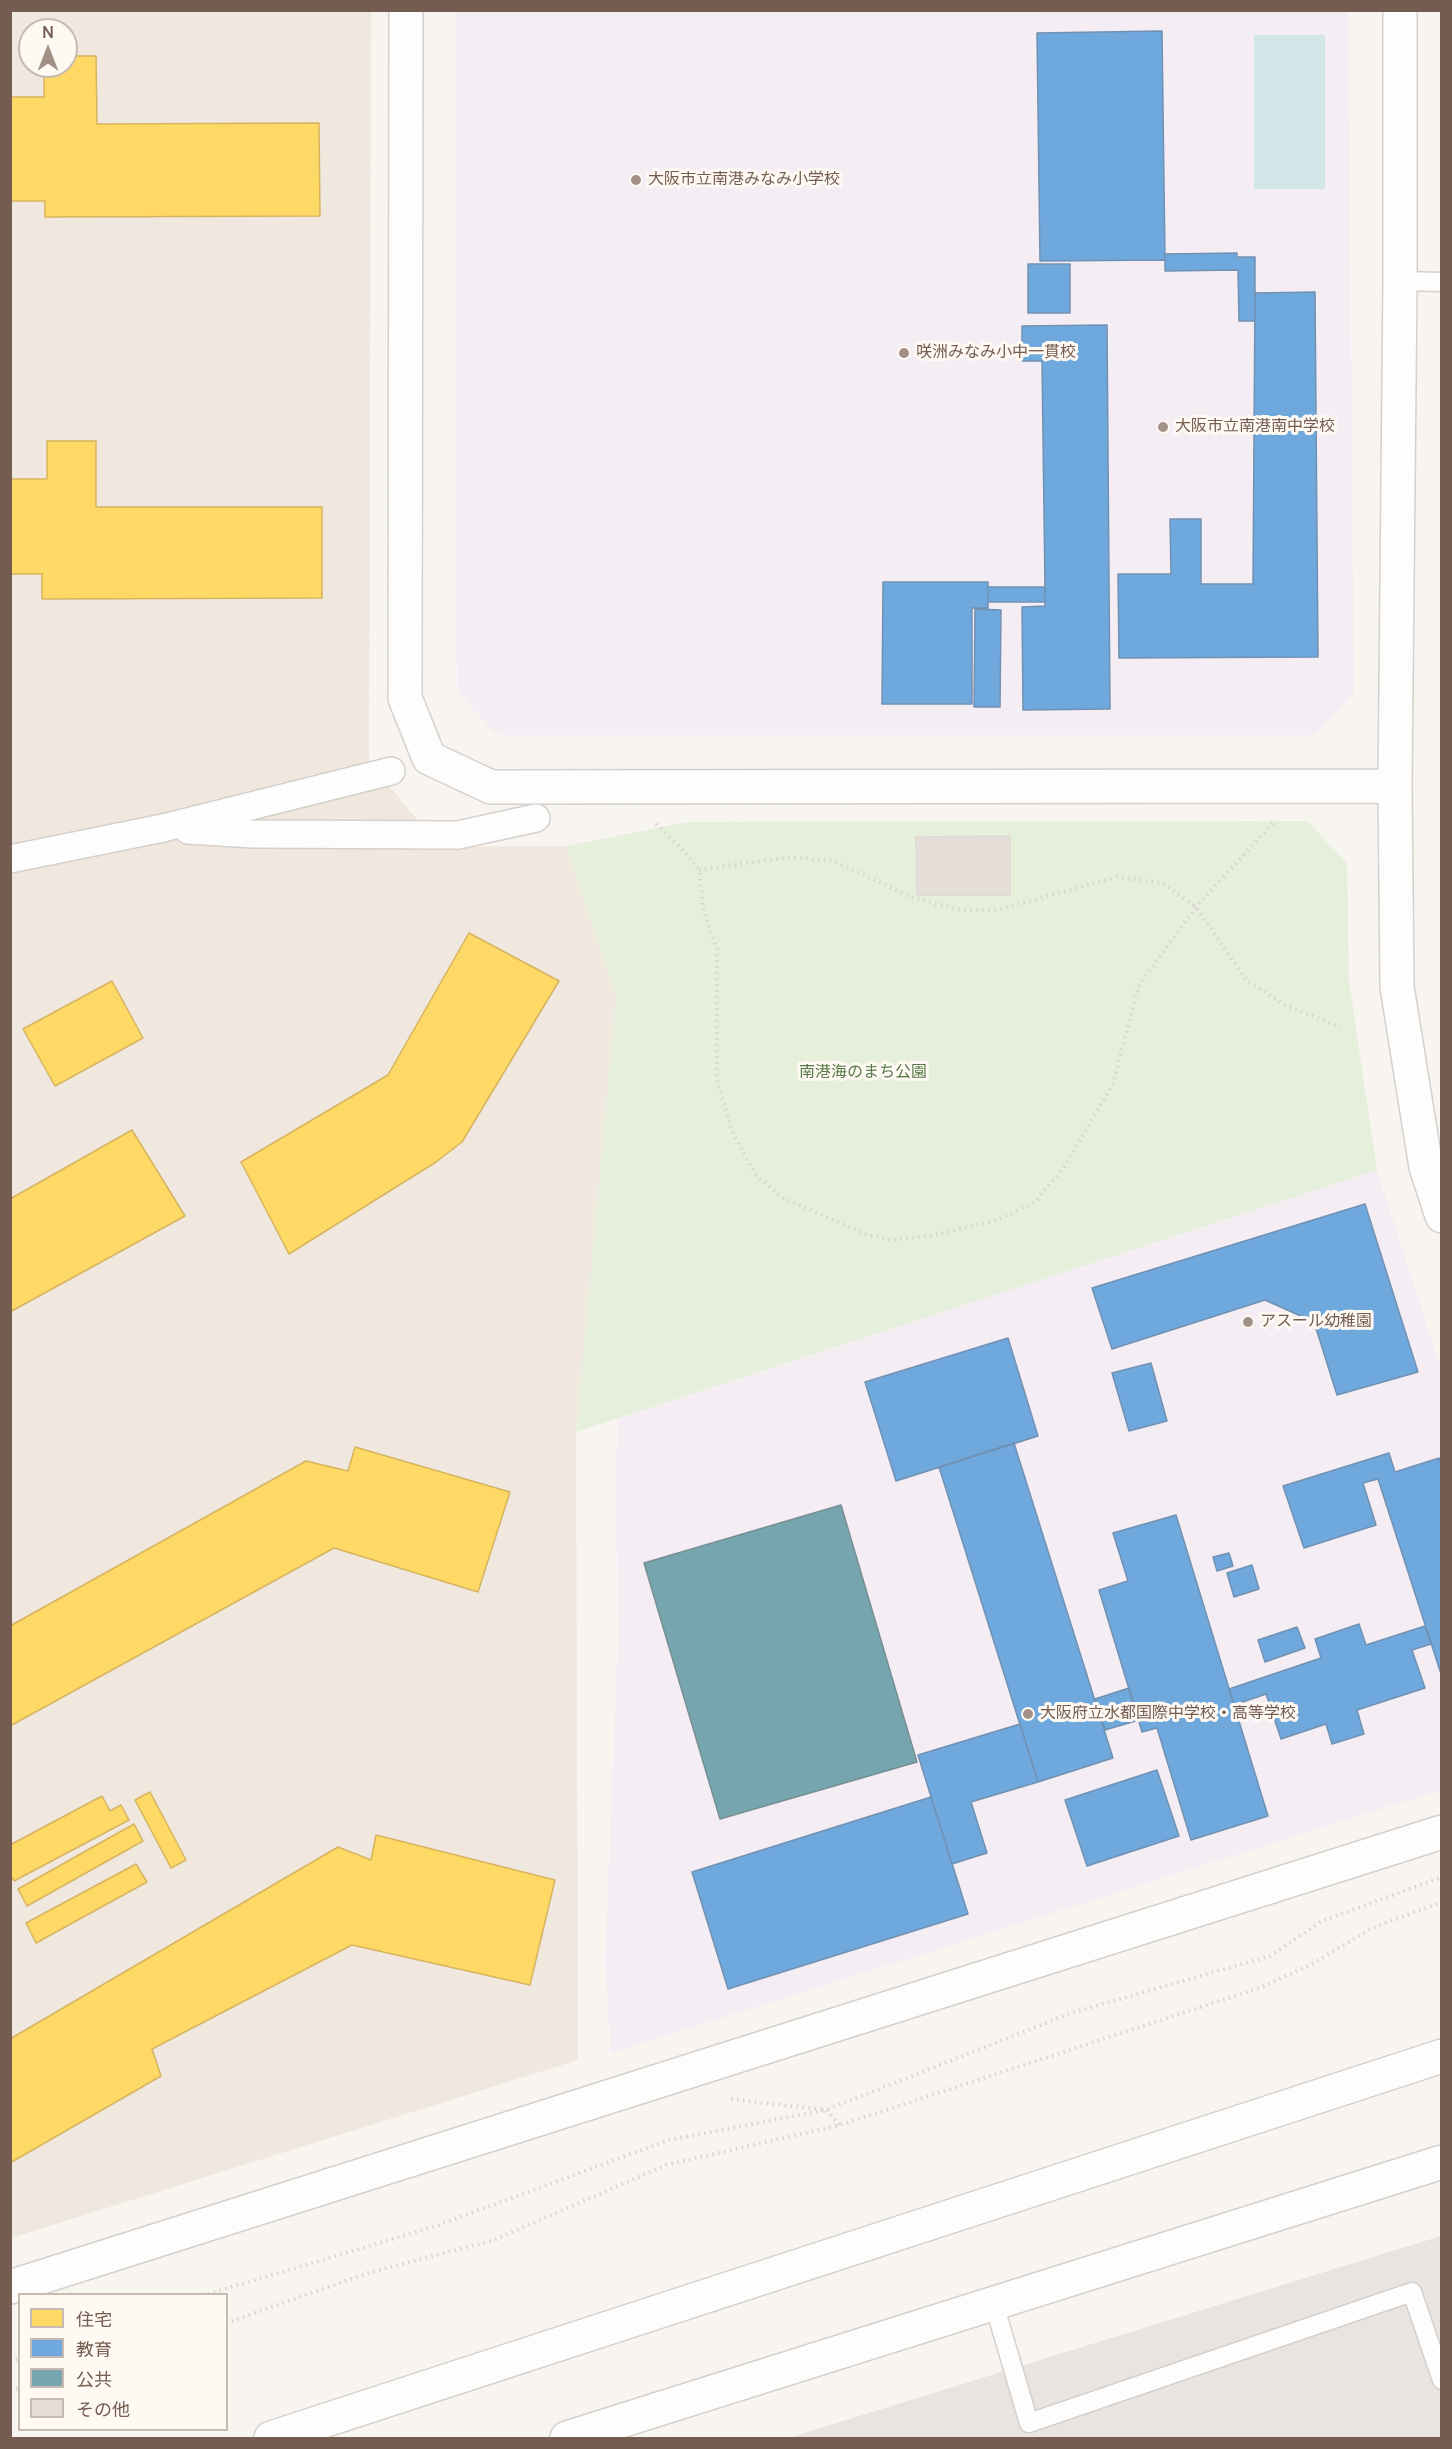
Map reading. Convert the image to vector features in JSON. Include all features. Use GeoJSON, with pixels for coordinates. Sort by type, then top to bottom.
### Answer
{"type":"FeatureCollection","features":[{"type":"Feature","properties":{"kind":"street"},"geometry":{"type":"LineString","coordinates":[[406,10],[405,698],[429,758],[491,787],[1395,786]]}},
{"type":"Feature","properties":{"kind":"street"},"geometry":{"type":"LineString","coordinates":[[1400,10],[1395,786],[1397,987],[1426,1167],[1442,1216]]}},
{"type":"Feature","properties":{"kind":"street"},"geometry":{"type":"LineString","coordinates":[[10,859],[163,828],[391,771]]}},
{"type":"Feature","properties":{"kind":"street"},"geometry":{"type":"LineString","coordinates":[[163,828],[253,834],[458,835],[537,818]]}},
{"type":"Feature","properties":{"kind":"street"},"geometry":{"type":"LineString","coordinates":[[10,2287],[1442,1832]]}},
{"type":"Feature","properties":{"kind":"street"},"geometry":{"type":"LineString","coordinates":[[272,2439],[1442,2056]]}},
{"type":"Feature","properties":{"kind":"street"},"geometry":{"type":"LineString","coordinates":[[567,2439],[1442,2162]]}},
{"type":"Feature","properties":{"kind":"lane"},"geometry":{"type":"LineString","coordinates":[[1400,281],[1442,282]]}},
{"type":"Feature","properties":{"kind":"lane"},"geometry":{"type":"LineString","coordinates":[[994,2304],[1029,2423],[1412,2292],[1442,2380]]}},
{"type":"Feature","properties":{"kind":"path"},"geometry":{"type":"LineString","coordinates":[[654,822],[683,850],[699,870],[704,913],[717,949],[717,1080],[732,1131],[755,1174],[781,1197],[865,1234],[894,1240],[929,1236],[998,1220],[1035,1202],[1065,1166],[1113,1084],[1138,987],[1196,907],[1275,821]]}},
{"type":"Feature","properties":{"kind":"path"},"geometry":{"type":"LineString","coordinates":[[699,870],[790,857],[834,861],[911,897],[956,909],[978,910],[1000,909],[1117,877],[1162,883],[1196,907],[1246,981],[1285,1005],[1341,1027]]}},
{"type":"Feature","properties":{"kind":"path"},"geometry":{"type":"LineString","coordinates":[[215,2293],[436,2226],[669,2140],[826,2110],[1071,2013],[1270,1956],[1323,1922],[1442,1877]]}},
{"type":"Feature","properties":{"kind":"path"},"geometry":{"type":"LineString","coordinates":[[228,2322],[368,2273],[494,2240],[666,2164],[840,2125],[1262,1987],[1314,1963],[1372,1928],[1442,1902]]}},
{"type":"Feature","properties":{"kind":"path"},"geometry":{"type":"LineString","coordinates":[[720,2097],[826,2110],[840,2125]]}},
{"type":"Feature","properties":{"kind":"shaded area"},"geometry":{"type":"Polygon","coordinates":[[[11,11],[371,11],[369,762],[440,847],[566,846],[616,996],[576,1432],[578,2060],[11,2238],[11,11]]]}},
{"type":"Feature","properties":{"kind":"shaded area","name":"咲洲みなみ小中一貫校"},"geometry":{"type":"Polygon","coordinates":[[[456,12],[1348,13],[1354,692],[1315,735],[498,735],[457,692],[456,12]]]}},
{"type":"Feature","properties":{"kind":"shaded area"},"geometry":{"type":"Polygon","coordinates":[[[1254,35],[1325,35],[1325,189],[1254,189],[1254,35]]]}},
{"type":"Feature","properties":{"kind":"shaded area","name":"大阪府立水都国際中学校・高等学校"},"geometry":{"type":"Polygon","coordinates":[[[1377,1170],[1441,1369],[1441,1790],[611,2053],[605,1965],[618,1639],[616,1478],[618,1419],[1377,1170]]]}},
{"type":"Feature","properties":{"kind":"shaded area"},"geometry":{"type":"Polygon","coordinates":[[[1441,2236],[1441,2438],[788,2438],[1441,2236]]]}},
{"type":"Feature","properties":{"kind":"green space"},"geometry":{"type":"Polygon","coordinates":[[[456,10],[1348,10],[1348,13],[456,12],[456,10]]]}},
{"type":"Feature","properties":{"kind":"green space","name":"南港海のまち公園"},"geometry":{"type":"Polygon","coordinates":[[[1307,821],[1347,863],[1349,981],[1377,1170],[576,1432],[616,996],[566,846],[688,822],[1307,821]]]}},
{"type":"Feature","properties":{"kind":"building: 住宅"},"geometry":{"type":"Polygon","coordinates":[[[78,56],[96,56],[97,124],[319,123],[320,216],[45,217],[45,201],[10,201],[10,97],[44,97],[44,78],[78,78],[78,56]]]}},
{"type":"Feature","properties":{"kind":"building: 住宅"},"geometry":{"type":"Polygon","coordinates":[[[47,441],[96,441],[96,507],[322,507],[322,598],[42,599],[42,574],[10,574],[10,479],[47,479],[47,441]]]}},
{"type":"Feature","properties":{"kind":"building: 住宅"},"geometry":{"type":"Polygon","coordinates":[[[469,933],[559,981],[462,1142],[436,1162],[289,1254],[241,1162],[388,1075],[469,933]]]}},
{"type":"Feature","properties":{"kind":"building: 住宅"},"geometry":{"type":"Polygon","coordinates":[[[112,981],[143,1038],[55,1086],[23,1029],[112,981]]]}},
{"type":"Feature","properties":{"kind":"building: 住宅"},"geometry":{"type":"Polygon","coordinates":[[[132,1130],[185,1216],[10,1312],[10,1199],[132,1130]]]}},
{"type":"Feature","properties":{"kind":"building: 住宅"},"geometry":{"type":"Polygon","coordinates":[[[355,1447],[510,1492],[478,1592],[334,1548],[10,1726],[10,1626],[306,1461],[348,1471],[355,1447]]]}},
{"type":"Feature","properties":{"kind":"building: 住宅"},"geometry":{"type":"Polygon","coordinates":[[[150,1792],[186,1860],[171,1868],[135,1800],[150,1792]]]}},
{"type":"Feature","properties":{"kind":"building: 住宅"},"geometry":{"type":"Polygon","coordinates":[[[102,1796],[110,1811],[121,1805],[129,1820],[14,1881],[10,1874],[10,1845],[102,1796]]]}},
{"type":"Feature","properties":{"kind":"building: 住宅"},"geometry":{"type":"Polygon","coordinates":[[[134,1824],[143,1841],[27,1906],[18,1889],[134,1824]]]}},
{"type":"Feature","properties":{"kind":"building: 住宅"},"geometry":{"type":"Polygon","coordinates":[[[376,1835],[555,1880],[530,1985],[352,1945],[152,2049],[161,2076],[10,2163],[10,2039],[338,1847],[371,1860],[376,1835]]]}},
{"type":"Feature","properties":{"kind":"building: 住宅"},"geometry":{"type":"Polygon","coordinates":[[[136,1864],[147,1882],[36,1943],[26,1923],[136,1864]]]}},
{"type":"Feature","properties":{"kind":"building: 教育"},"geometry":{"type":"Polygon","coordinates":[[[1162,31],[1165,260],[1040,261],[1037,33],[1162,31]]]}},
{"type":"Feature","properties":{"kind":"building: 教育"},"geometry":{"type":"Polygon","coordinates":[[[1237,253],[1237,257],[1255,257],[1255,321],[1239,321],[1238,270],[1165,271],[1165,254],[1237,253]]]}},
{"type":"Feature","properties":{"kind":"building: 教育"},"geometry":{"type":"Polygon","coordinates":[[[1028,264],[1070,264],[1070,313],[1028,313],[1028,264]]]}},
{"type":"Feature","properties":{"kind":"building: 教育"},"geometry":{"type":"Polygon","coordinates":[[[1315,292],[1318,657],[1119,658],[1118,574],[1171,574],[1170,519],[1201,519],[1201,584],[1253,584],[1255,293],[1315,292]]]}},
{"type":"Feature","properties":{"kind":"building: 教育"},"geometry":{"type":"Polygon","coordinates":[[[1107,325],[1110,709],[1023,710],[1022,607],[1045,606],[1045,587],[1042,361],[1022,361],[1022,326],[1107,325]]]}},
{"type":"Feature","properties":{"kind":"building: 教育"},"geometry":{"type":"Polygon","coordinates":[[[883,582],[988,582],[988,608],[972,608],[972,704],[882,704],[883,582]]]}},
{"type":"Feature","properties":{"kind":"building: 教育"},"geometry":{"type":"Polygon","coordinates":[[[988,587],[1045,587],[1045,602],[988,602],[988,587]]]}},
{"type":"Feature","properties":{"kind":"building: 教育"},"geometry":{"type":"Polygon","coordinates":[[[975,609],[1001,610],[1000,707],[974,707],[975,609]]]}},
{"type":"Feature","properties":{"kind":"building: 教育"},"geometry":{"type":"Polygon","coordinates":[[[1365,1204],[1418,1372],[1337,1395],[1314,1322],[1265,1300],[1112,1349],[1092,1288],[1365,1204]]]}},
{"type":"Feature","properties":{"kind":"building: 教育"},"geometry":{"type":"Polygon","coordinates":[[[1008,1338],[1038,1436],[896,1481],[865,1382],[1008,1338]]]}},
{"type":"Feature","properties":{"kind":"building: 教育"},"geometry":{"type":"Polygon","coordinates":[[[1151,1363],[1167,1421],[1129,1431],[1112,1373],[1151,1363]]]}},
{"type":"Feature","properties":{"kind":"building: 教育"},"geometry":{"type":"Polygon","coordinates":[[[1014,1443],[1113,1758],[1038,1782],[939,1467],[1014,1443]]]}},
{"type":"Feature","properties":{"kind":"building: 教育"},"geometry":{"type":"Polygon","coordinates":[[[1389,1453],[1395,1472],[1439,1458],[1442,1467],[1442,1677],[1378,1479],[1363,1483],[1376,1525],[1304,1548],[1283,1486],[1389,1453]]]}},
{"type":"Feature","properties":{"kind":"building: 教育"},"geometry":{"type":"Polygon","coordinates":[[[1176,1515],[1268,1816],[1191,1840],[1157,1728],[1142,1732],[1099,1590],[1128,1581],[1113,1533],[1176,1515]]]}},
{"type":"Feature","properties":{"kind":"building: 教育"},"geometry":{"type":"Polygon","coordinates":[[[1229,1553],[1233,1566],[1217,1571],[1213,1557],[1229,1553]]]}},
{"type":"Feature","properties":{"kind":"building: 教育"},"geometry":{"type":"Polygon","coordinates":[[[1252,1565],[1259,1589],[1234,1597],[1227,1573],[1252,1565]]]}},
{"type":"Feature","properties":{"kind":"building: 教育"},"geometry":{"type":"Polygon","coordinates":[[[1359,1624],[1366,1645],[1425,1626],[1431,1644],[1412,1650],[1425,1688],[1357,1710],[1364,1734],[1332,1744],[1326,1724],[1281,1739],[1266,1694],[1234,1705],[1229,1689],[1321,1658],[1315,1639],[1359,1624]]]}},
{"type":"Feature","properties":{"kind":"building: 教育"},"geometry":{"type":"Polygon","coordinates":[[[1297,1627],[1305,1648],[1265,1662],[1258,1640],[1297,1627]]]}},
{"type":"Feature","properties":{"kind":"building: 教育"},"geometry":{"type":"Polygon","coordinates":[[[1129,1688],[1139,1720],[1105,1730],[1095,1699],[1129,1688]]]}},
{"type":"Feature","properties":{"kind":"building: 教育"},"geometry":{"type":"Polygon","coordinates":[[[1020,1724],[1038,1782],[971,1802],[987,1853],[952,1864],[918,1755],[1020,1724]]]}},
{"type":"Feature","properties":{"kind":"building: 教育"},"geometry":{"type":"Polygon","coordinates":[[[1157,1770],[1179,1836],[1087,1866],[1065,1800],[1157,1770]]]}},
{"type":"Feature","properties":{"kind":"building: 教育"},"geometry":{"type":"Polygon","coordinates":[[[931,1797],[968,1914],[728,1989],[692,1872],[931,1797]]]}},
{"type":"Feature","properties":{"kind":"building: 公共"},"geometry":{"type":"Polygon","coordinates":[[[841,1505],[917,1762],[720,1819],[644,1563],[841,1505]]]}},
{"type":"Feature","properties":{"kind":"building: その他"},"geometry":{"type":"Polygon","coordinates":[[[1010,836],[1010,895],[917,895],[916,837],[1010,836]]]}},
{"type":"Feature","properties":{"kind":"place","name":"大阪市立南港みなみ小学校"},"geometry":{"type":"Point","coordinates":[636,180]}},
{"type":"Feature","properties":{"kind":"place","name":"咲洲みなみ小中一貫校"},"geometry":{"type":"Point","coordinates":[904,353]}},
{"type":"Feature","properties":{"kind":"place","name":"大阪市立南港南中学校"},"geometry":{"type":"Point","coordinates":[1163,427]}},
{"type":"Feature","properties":{"kind":"place","name":"アスール幼稚園"},"geometry":{"type":"Point","coordinates":[1248,1322]}},
{"type":"Feature","properties":{"kind":"place","name":"大阪府立水都国際中学校・高等学校"},"geometry":{"type":"Point","coordinates":[1028,1714]}}]}
